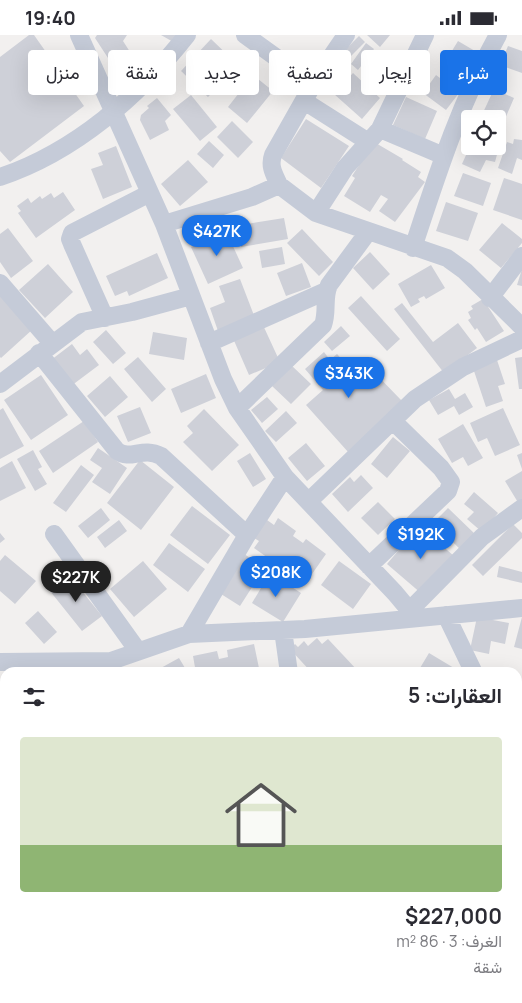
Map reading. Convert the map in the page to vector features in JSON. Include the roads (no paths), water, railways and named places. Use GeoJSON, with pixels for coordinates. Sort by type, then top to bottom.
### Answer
{"type":"FeatureCollection","features":[{"type":"Feature","properties":{"kind":"street"},"geometry":{"type":"LineString","coordinates":[[79,35],[164,224],[209,343],[237,409],[285,477],[412,613]]}},
{"type":"Feature","properties":{"kind":"street"},"geometry":{"type":"LineString","coordinates":[[0,177],[60,150],[114,110],[142,85],[187,35]]}},
{"type":"Feature","properties":{"kind":"street"},"geometry":{"type":"LineString","coordinates":[[244,35],[269,53]]}},
{"type":"Feature","properties":{"kind":"street"},"geometry":{"type":"LineString","coordinates":[[336,50],[346,35]]}},
{"type":"Feature","properties":{"kind":"street"},"geometry":{"type":"LineString","coordinates":[[316,213],[333,184],[373,135],[425,35]]}},
{"type":"Feature","properties":{"kind":"street"},"geometry":{"type":"LineString","coordinates":[[413,248],[444,156],[468,94],[498,35]]}},
{"type":"Feature","properties":{"kind":"street"},"geometry":{"type":"LineString","coordinates":[[307,95],[271,161],[279,185],[316,213],[446,258],[465,271],[490,298],[522,327]]}},
{"type":"Feature","properties":{"kind":"street"},"geometry":{"type":"LineString","coordinates":[[304,101],[373,135],[444,156]]}},
{"type":"Feature","properties":{"kind":"street"},"geometry":{"type":"LineString","coordinates":[[164,224],[252,197],[279,185]]}},
{"type":"Feature","properties":{"kind":"street"},"geometry":{"type":"LineString","coordinates":[[105,318],[70,239],[72,233],[150,193]]}},
{"type":"Feature","properties":{"kind":"street"},"geometry":{"type":"LineString","coordinates":[[237,409],[318,331],[326,317],[326,291],[339,270],[368,232]]}},
{"type":"Feature","properties":{"kind":"street"},"geometry":{"type":"LineString","coordinates":[[490,298],[522,256]]}},
{"type":"Feature","properties":{"kind":"street"},"geometry":{"type":"LineString","coordinates":[[0,283],[117,451],[122,455],[130,455],[148,450],[162,456],[247,535]]}},
{"type":"Feature","properties":{"kind":"street"},"geometry":{"type":"LineString","coordinates":[[209,343],[326,291]]}},
{"type":"Feature","properties":{"kind":"street"},"geometry":{"type":"LineString","coordinates":[[1,381],[82,322],[191,297]]}},
{"type":"Feature","properties":{"kind":"street"},"geometry":{"type":"LineString","coordinates":[[309,501],[394,422],[415,399],[463,367],[522,339]]}},
{"type":"Feature","properties":{"kind":"street"},"geometry":{"type":"LineString","coordinates":[[369,566],[448,491],[452,482],[441,468],[394,422]]}},
{"type":"Feature","properties":{"kind":"street"},"geometry":{"type":"LineString","coordinates":[[189,633],[247,535],[285,477]]}},
{"type":"Feature","properties":{"kind":"street"},"geometry":{"type":"LineString","coordinates":[[412,613],[482,537],[522,508]]}},
{"type":"Feature","properties":{"kind":"street"},"geometry":{"type":"LineString","coordinates":[[54,533],[138,651]]}},
{"type":"Feature","properties":{"kind":"street"},"geometry":{"type":"LineString","coordinates":[[0,663],[115,667],[138,651],[189,633],[283,630],[412,613],[446,615],[522,608]]}},
{"type":"Feature","properties":{"kind":"street"},"geometry":{"type":"LineString","coordinates":[[446,615],[471,667]]}},
{"type":"Feature","properties":{"kind":"street"},"geometry":{"type":"LineString","coordinates":[[283,630],[289,667]]}}]}
